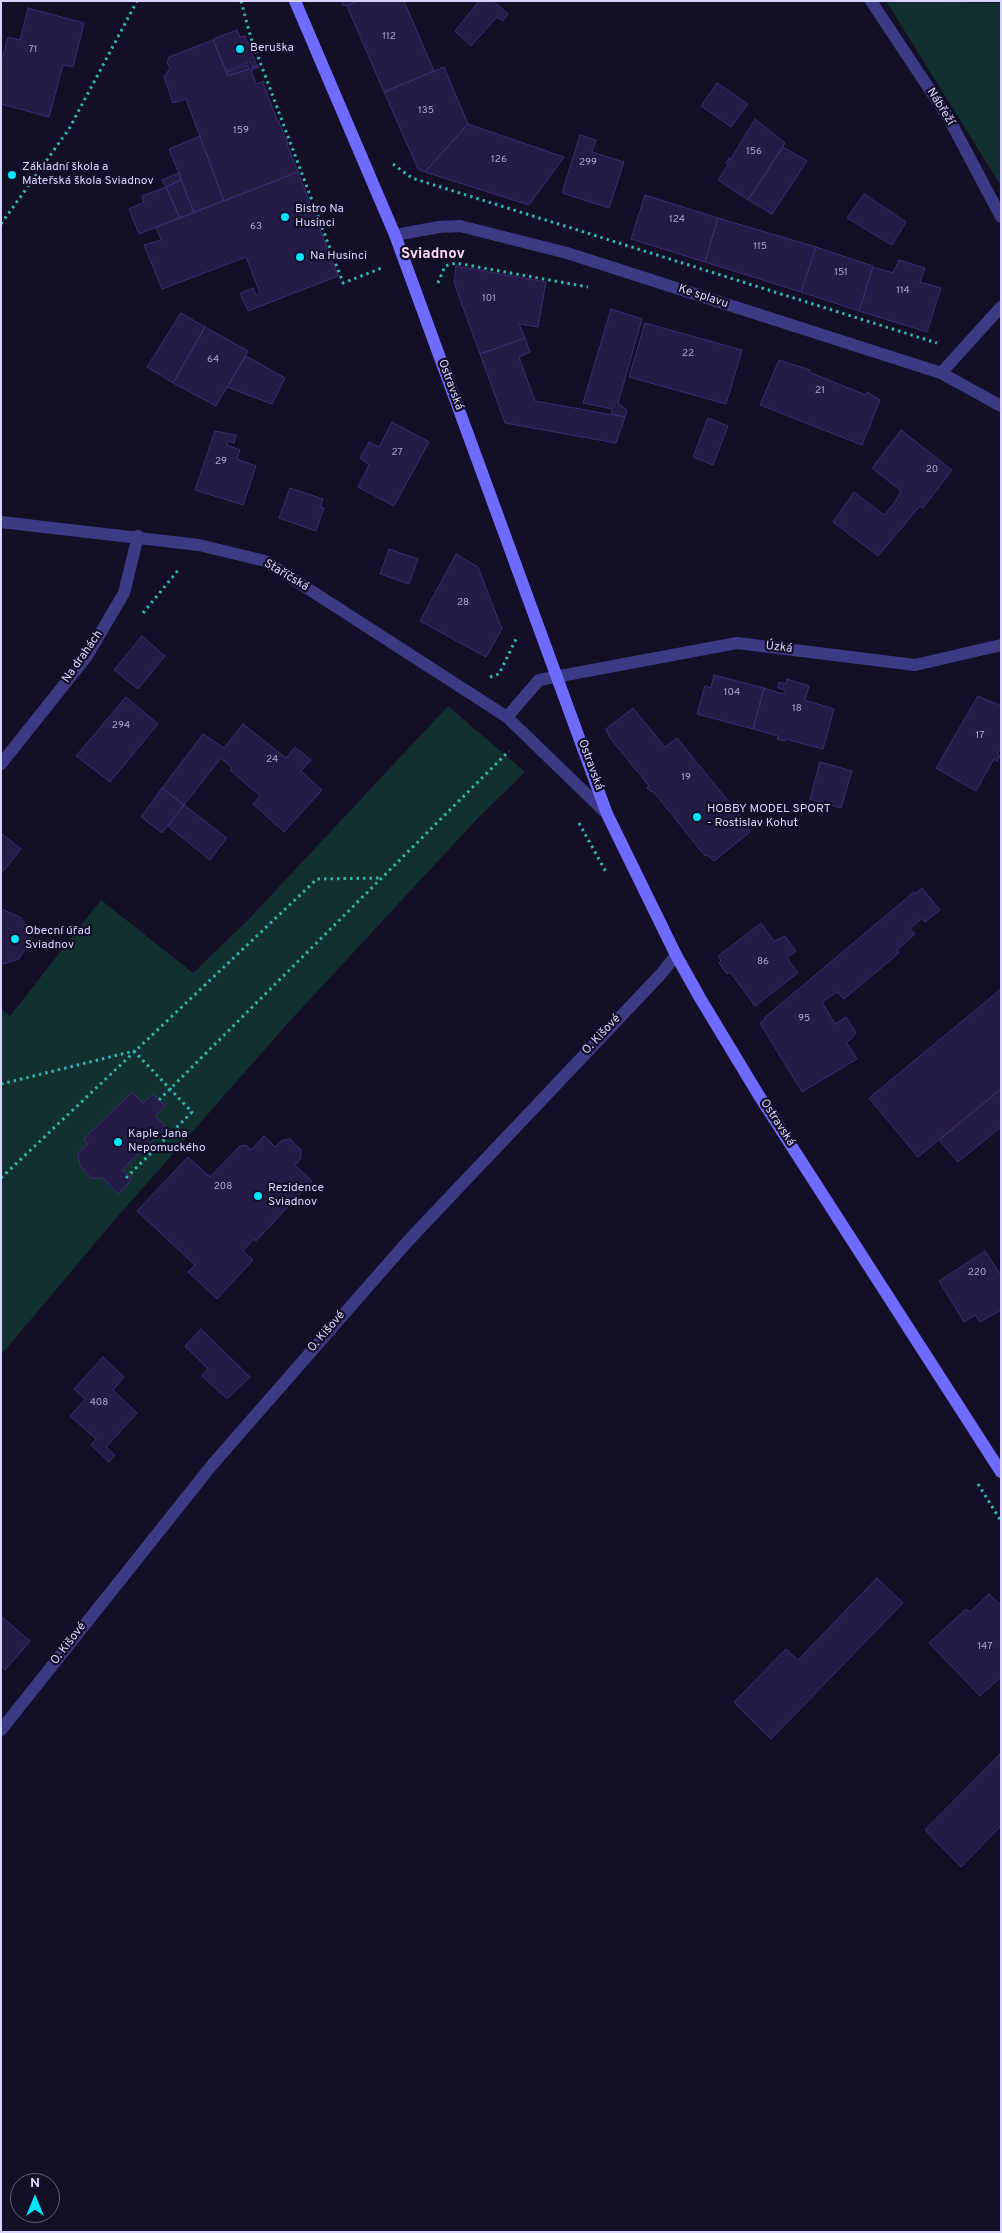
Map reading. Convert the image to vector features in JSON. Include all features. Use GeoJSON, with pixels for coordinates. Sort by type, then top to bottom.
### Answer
{"type":"FeatureCollection","features":[{"type":"Feature","properties":{"kind":"street","name":"Ostravská"},"geometry":{"type":"LineString","coordinates":[[295,1],[395,235],[607,814],[676,954],[758,1094],[1001,1472]]}},
{"type":"Feature","properties":{"kind":"street","name":"Nábřeží"},"geometry":{"type":"LineString","coordinates":[[871,1],[948,116],[1001,217]]}},
{"type":"Feature","properties":{"kind":"street","name":"Ke splavu"},"geometry":{"type":"LineString","coordinates":[[395,235],[439,227],[460,226],[486,231],[567,253],[941,373],[1001,406]]}},
{"type":"Feature","properties":{"kind":"street"},"geometry":{"type":"LineString","coordinates":[[941,373],[1001,307]]}},
{"type":"Feature","properties":{"kind":"street","name":"Staříčská"},"geometry":{"type":"LineString","coordinates":[[1,522],[138,536],[199,545],[265,561],[507,717],[607,814]]}},
{"type":"Feature","properties":{"kind":"street","name":"Na drahách"},"geometry":{"type":"LineString","coordinates":[[1,764],[86,656],[120,601],[124,594],[138,536]]}},
{"type":"Feature","properties":{"kind":"street","name":"Úzká"},"geometry":{"type":"LineString","coordinates":[[558,677],[736,643],[915,665],[1001,645]]}},
{"type":"Feature","properties":{"kind":"street"},"geometry":{"type":"LineString","coordinates":[[507,717],[539,680],[558,677]]}},
{"type":"Feature","properties":{"kind":"street","name":"O. Kišové"},"geometry":{"type":"LineString","coordinates":[[1,1730],[224,1450],[407,1242],[661,974],[676,954]]}},
{"type":"Feature","properties":{"kind":"path"},"geometry":{"type":"LineString","coordinates":[[1,224],[69,129],[137,1]]}},
{"type":"Feature","properties":{"kind":"path"},"geometry":{"type":"LineString","coordinates":[[241,1],[251,38],[343,283],[381,267],[384,274]]}},
{"type":"Feature","properties":{"kind":"path"},"geometry":{"type":"LineString","coordinates":[[390,158],[394,166],[412,178],[961,350]]}},
{"type":"Feature","properties":{"kind":"path"},"geometry":{"type":"LineString","coordinates":[[438,284],[445,266],[456,263],[591,288]]}},
{"type":"Feature","properties":{"kind":"path"},"geometry":{"type":"LineString","coordinates":[[139,617],[183,564]]}},
{"type":"Feature","properties":{"kind":"path"},"geometry":{"type":"LineString","coordinates":[[484,675],[492,677],[499,674],[518,635]]}},
{"type":"Feature","properties":{"kind":"path"},"geometry":{"type":"LineString","coordinates":[[159,1100],[511,749],[504,743]]}},
{"type":"Feature","properties":{"kind":"path"},"geometry":{"type":"LineString","coordinates":[[575,815],[607,874]]}},
{"type":"Feature","properties":{"kind":"path"},"geometry":{"type":"LineString","coordinates":[[1,1178],[317,879],[382,878]]}},
{"type":"Feature","properties":{"kind":"path"},"geometry":{"type":"LineString","coordinates":[[1,1084],[134,1051]]}},
{"type":"Feature","properties":{"kind":"path"},"geometry":{"type":"LineString","coordinates":[[126,1178],[192,1112],[134,1051]]}},
{"type":"Feature","properties":{"kind":"path"},"geometry":{"type":"LineString","coordinates":[[976,1482],[1001,1521]]}},
{"type":"Feature","properties":{"kind":"green space"},"geometry":{"type":"Polygon","coordinates":[[[886,1],[1001,3],[1001,186],[886,1]]]}},
{"type":"Feature","properties":{"kind":"green space"},"geometry":{"type":"Polygon","coordinates":[[[448,706],[525,772],[476,820],[288,1023],[112,1223],[1,1355],[1,1009],[10,1016],[101,900],[193,973],[248,920],[448,706]]]}},
{"type":"Feature","properties":{"kind":"building"},"geometry":{"type":"Polygon","coordinates":[[[341,1],[359,1],[343,6],[341,1]]]}},
{"type":"Feature","properties":{"kind":"building"},"geometry":{"type":"Polygon","coordinates":[[[359,1],[404,1],[434,71],[384,92],[347,6],[359,1]]]}},
{"type":"Feature","properties":{"kind":"building"},"geometry":{"type":"Polygon","coordinates":[[[479,1],[493,1],[508,14],[503,21],[497,17],[471,46],[455,31],[479,1]]]}},
{"type":"Feature","properties":{"kind":"building"},"geometry":{"type":"Polygon","coordinates":[[[28,8],[84,23],[73,67],[63,65],[49,117],[1,104],[1,57],[3,57],[8,37],[20,40],[28,8]]]}},
{"type":"Feature","properties":{"kind":"building"},"geometry":{"type":"Polygon","coordinates":[[[237,30],[240,37],[245,36],[257,66],[252,67],[250,62],[226,71],[213,39],[237,30]]]}},
{"type":"Feature","properties":{"kind":"building"},"geometry":{"type":"Polygon","coordinates":[[[213,40],[228,76],[259,67],[251,71],[256,84],[264,81],[263,83],[278,122],[280,121],[279,123],[298,172],[224,201],[186,99],[173,103],[164,77],[170,68],[167,62],[169,57],[213,40]]]}},
{"type":"Feature","properties":{"kind":"building"},"geometry":{"type":"Polygon","coordinates":[[[248,65],[250,69],[228,76],[227,72],[248,65]]]}},
{"type":"Feature","properties":{"kind":"building"},"geometry":{"type":"Polygon","coordinates":[[[444,67],[468,124],[425,172],[418,169],[384,92],[444,67]]]}},
{"type":"Feature","properties":{"kind":"building"},"geometry":{"type":"Polygon","coordinates":[[[717,83],[748,104],[731,127],[701,106],[717,83]]]}},
{"type":"Feature","properties":{"kind":"building"},"geometry":{"type":"Polygon","coordinates":[[[755,119],[785,143],[748,200],[718,180],[728,165],[726,163],[729,158],[731,159],[755,119]]]}},
{"type":"Feature","properties":{"kind":"building"},"geometry":{"type":"Polygon","coordinates":[[[468,124],[564,157],[529,205],[425,172],[468,124]]]}},
{"type":"Feature","properties":{"kind":"building"},"geometry":{"type":"Polygon","coordinates":[[[580,135],[596,140],[592,152],[624,162],[609,208],[562,193],[580,135]]]}},
{"type":"Feature","properties":{"kind":"building"},"geometry":{"type":"Polygon","coordinates":[[[200,136],[224,201],[194,212],[169,149],[200,136]]]}},
{"type":"Feature","properties":{"kind":"building"},"geometry":{"type":"Polygon","coordinates":[[[783,147],[807,161],[772,214],[748,200],[783,147]]]}},
{"type":"Feature","properties":{"kind":"building"},"geometry":{"type":"Polygon","coordinates":[[[298,172],[338,276],[248,311],[240,293],[253,288],[256,295],[260,293],[246,257],[162,289],[144,245],[161,240],[156,227],[298,172]]]}},
{"type":"Feature","properties":{"kind":"building"},"geometry":{"type":"Polygon","coordinates":[[[179,173],[181,180],[166,187],[162,180],[179,173]]]}},
{"type":"Feature","properties":{"kind":"building"},"geometry":{"type":"Polygon","coordinates":[[[181,180],[194,213],[180,218],[166,187],[181,180]]]}},
{"type":"Feature","properties":{"kind":"building"},"geometry":{"type":"Polygon","coordinates":[[[166,187],[180,218],[139,234],[129,209],[144,202],[142,196],[166,187]]]}},
{"type":"Feature","properties":{"kind":"building"},"geometry":{"type":"Polygon","coordinates":[[[864,194],[906,222],[892,245],[847,218],[864,194]]]}},
{"type":"Feature","properties":{"kind":"building"},"geometry":{"type":"Polygon","coordinates":[[[645,195],[718,218],[705,262],[631,239],[645,195]]]}},
{"type":"Feature","properties":{"kind":"building"},"geometry":{"type":"Polygon","coordinates":[[[718,218],[816,247],[801,292],[705,262],[718,218]]]}},
{"type":"Feature","properties":{"kind":"building"},"geometry":{"type":"Polygon","coordinates":[[[816,247],[873,266],[859,311],[801,292],[816,247]]]}},
{"type":"Feature","properties":{"kind":"building"},"geometry":{"type":"Polygon","coordinates":[[[899,260],[925,268],[920,282],[941,288],[927,332],[859,311],[873,267],[893,273],[899,260]]]}},
{"type":"Feature","properties":{"kind":"building"},"geometry":{"type":"Polygon","coordinates":[[[456,266],[546,282],[538,327],[519,324],[525,338],[480,354],[454,283],[456,266]]]}},
{"type":"Feature","properties":{"kind":"building"},"geometry":{"type":"Polygon","coordinates":[[[611,309],[642,319],[618,403],[627,410],[625,417],[612,414],[612,409],[583,403],[611,309]]]}},
{"type":"Feature","properties":{"kind":"building"},"geometry":{"type":"Polygon","coordinates":[[[181,313],[205,327],[173,383],[147,367],[181,313]]]}},
{"type":"Feature","properties":{"kind":"building"},"geometry":{"type":"Polygon","coordinates":[[[645,323],[742,350],[726,404],[629,377],[645,323]]]}},
{"type":"Feature","properties":{"kind":"building"},"geometry":{"type":"Polygon","coordinates":[[[205,327],[248,351],[216,406],[173,383],[205,327]]]}},
{"type":"Feature","properties":{"kind":"building"},"geometry":{"type":"Polygon","coordinates":[[[525,338],[530,352],[519,357],[535,401],[625,417],[616,443],[505,423],[480,354],[525,338]]]}},
{"type":"Feature","properties":{"kind":"building"},"geometry":{"type":"Polygon","coordinates":[[[246,356],[285,378],[272,404],[227,387],[246,356]]]}},
{"type":"Feature","properties":{"kind":"building"},"geometry":{"type":"Polygon","coordinates":[[[779,360],[810,370],[809,372],[866,395],[867,392],[880,400],[862,445],[760,405],[779,360]]]}},
{"type":"Feature","properties":{"kind":"building"},"geometry":{"type":"Polygon","coordinates":[[[708,418],[728,426],[713,465],[693,457],[708,418]]]}},
{"type":"Feature","properties":{"kind":"building"},"geometry":{"type":"Polygon","coordinates":[[[392,422],[429,442],[394,506],[358,487],[369,465],[360,458],[369,442],[379,447],[392,422]]]}},
{"type":"Feature","properties":{"kind":"building"},"geometry":{"type":"Polygon","coordinates":[[[901,430],[952,470],[923,508],[920,506],[878,556],[833,522],[854,492],[884,515],[895,502],[901,491],[872,468],[901,430]]]}},
{"type":"Feature","properties":{"kind":"building"},"geometry":{"type":"Polygon","coordinates":[[[215,431],[236,435],[234,443],[228,441],[227,445],[240,450],[237,459],[256,466],[243,505],[195,490],[215,431]]]}},
{"type":"Feature","properties":{"kind":"building"},"geometry":{"type":"Polygon","coordinates":[[[290,488],[323,499],[320,507],[324,508],[316,531],[279,518],[290,488]]]}},
{"type":"Feature","properties":{"kind":"building"},"geometry":{"type":"Polygon","coordinates":[[[389,549],[418,559],[409,584],[380,574],[389,549]]]}},
{"type":"Feature","properties":{"kind":"building"},"geometry":{"type":"Polygon","coordinates":[[[456,554],[478,567],[502,629],[486,657],[420,621],[456,554]]]}},
{"type":"Feature","properties":{"kind":"building"},"geometry":{"type":"Polygon","coordinates":[[[142,636],[165,656],[138,689],[114,670],[142,636]]]}},
{"type":"Feature","properties":{"kind":"building"},"geometry":{"type":"Polygon","coordinates":[[[714,675],[764,688],[753,729],[697,714],[705,686],[711,688],[714,675]]]}},
{"type":"Feature","properties":{"kind":"building"},"geometry":{"type":"Polygon","coordinates":[[[787,679],[809,686],[805,700],[834,709],[823,749],[785,739],[785,741],[777,739],[778,736],[753,729],[764,688],[783,694],[785,690],[778,688],[779,682],[786,684],[787,679]]]}},
{"type":"Feature","properties":{"kind":"building"},"geometry":{"type":"Polygon","coordinates":[[[978,696],[1001,706],[1001,748],[997,754],[1000,756],[997,761],[994,759],[976,791],[936,768],[978,696]]]}},
{"type":"Feature","properties":{"kind":"building"},"geometry":{"type":"Polygon","coordinates":[[[126,697],[158,724],[110,782],[76,756],[126,697]]]}},
{"type":"Feature","properties":{"kind":"building"},"geometry":{"type":"Polygon","coordinates":[[[633,708],[665,747],[677,738],[746,823],[750,832],[714,861],[707,855],[705,856],[653,791],[651,792],[647,788],[649,786],[610,738],[606,729],[633,708]]]}},
{"type":"Feature","properties":{"kind":"building"},"geometry":{"type":"Polygon","coordinates":[[[243,724],[286,758],[295,747],[311,760],[301,771],[322,790],[284,832],[253,804],[260,796],[230,770],[232,768],[221,758],[184,805],[162,788],[203,734],[224,748],[243,724]]]}},
{"type":"Feature","properties":{"kind":"building"},"geometry":{"type":"Polygon","coordinates":[[[820,762],[852,771],[841,808],[810,799],[820,762]]]}},
{"type":"Feature","properties":{"kind":"building"},"geometry":{"type":"Polygon","coordinates":[[[162,788],[184,805],[162,833],[141,817],[162,788]]]}},
{"type":"Feature","properties":{"kind":"building"},"geometry":{"type":"Polygon","coordinates":[[[184,805],[227,838],[210,860],[168,826],[184,805]]]}},
{"type":"Feature","properties":{"kind":"building"},"geometry":{"type":"Polygon","coordinates":[[[1,833],[21,849],[1,874],[1,833]]]}},
{"type":"Feature","properties":{"kind":"building"},"geometry":{"type":"Polygon","coordinates":[[[922,888],[940,910],[925,922],[922,918],[910,929],[915,934],[897,950],[899,953],[844,999],[837,992],[822,1002],[835,1024],[846,1017],[856,1033],[847,1043],[857,1059],[802,1092],[760,1023],[914,892],[915,894],[922,888]]]}},
{"type":"Feature","properties":{"kind":"building","name":"Obecní úřad Sviadnov"},"geometry":{"type":"Polygon","coordinates":[[[4,910],[20,917],[26,925],[29,943],[19,959],[1,964],[1,911],[4,910]]]}},
{"type":"Feature","properties":{"kind":"building"},"geometry":{"type":"Polygon","coordinates":[[[761,923],[774,941],[785,936],[796,951],[787,958],[798,973],[755,1006],[730,972],[727,974],[719,963],[721,961],[718,956],[761,923]]]}},
{"type":"Feature","properties":{"kind":"building"},"geometry":{"type":"Polygon","coordinates":[[[1001,989],[1001,1089],[918,1157],[869,1098],[1001,989]]]}},
{"type":"Feature","properties":{"kind":"building"},"geometry":{"type":"Polygon","coordinates":[[[1001,1089],[1001,1127],[958,1162],[939,1140],[1001,1089]]]}},
{"type":"Feature","properties":{"kind":"building","name":"Kaple Jana Nepomuckého"},"geometry":{"type":"Polygon","coordinates":[[[132,1092],[143,1103],[153,1094],[165,1106],[155,1116],[166,1127],[122,1170],[132,1179],[118,1194],[103,1178],[91,1178],[80,1166],[78,1153],[88,1144],[84,1139],[132,1092]]]}},
{"type":"Feature","properties":{"kind":"building"},"geometry":{"type":"Polygon","coordinates":[[[264,1136],[275,1147],[282,1140],[290,1139],[301,1150],[301,1158],[295,1165],[312,1181],[256,1241],[254,1239],[243,1251],[253,1260],[217,1299],[188,1272],[195,1265],[137,1211],[188,1157],[210,1177],[240,1146],[246,1145],[251,1150],[264,1136]]]}},
{"type":"Feature","properties":{"kind":"building"},"geometry":{"type":"Polygon","coordinates":[[[985,1251],[1001,1275],[1001,1310],[980,1322],[975,1315],[964,1322],[939,1281],[985,1251]]]}},
{"type":"Feature","properties":{"kind":"building"},"geometry":{"type":"Polygon","coordinates":[[[201,1329],[250,1377],[227,1399],[202,1376],[208,1369],[185,1346],[201,1329]]]}},
{"type":"Feature","properties":{"kind":"building"},"geometry":{"type":"Polygon","coordinates":[[[103,1357],[124,1377],[113,1390],[137,1413],[106,1447],[115,1455],[109,1462],[91,1445],[96,1439],[70,1416],[85,1399],[74,1389],[103,1357]]]}},
{"type":"Feature","properties":{"kind":"building"},"geometry":{"type":"Polygon","coordinates":[[[877,1578],[903,1603],[771,1739],[734,1702],[786,1649],[798,1660],[877,1578]]]}},
{"type":"Feature","properties":{"kind":"building"},"geometry":{"type":"Polygon","coordinates":[[[989,1594],[1001,1605],[1001,1677],[980,1696],[929,1643],[966,1609],[970,1612],[989,1594]]]}},
{"type":"Feature","properties":{"kind":"building"},"geometry":{"type":"Polygon","coordinates":[[[1,1616],[30,1641],[5,1670],[1,1666],[1,1616]]]}},
{"type":"Feature","properties":{"kind":"building"},"geometry":{"type":"Polygon","coordinates":[[[1001,1753],[1001,1826],[961,1867],[925,1830],[1001,1753]]]}},
{"type":"Feature","properties":{"kind":"place","name":"Beruška"},"geometry":{"type":"Point","coordinates":[240,49]}},
{"type":"Feature","properties":{"kind":"place","name":"Základní škola a Mateřská škola Sviadnov"},"geometry":{"type":"Point","coordinates":[12,175]}},
{"type":"Feature","properties":{"kind":"place","name":"Bistro Na Husinci"},"geometry":{"type":"Point","coordinates":[285,217]}},
{"type":"Feature","properties":{"kind":"place","name":"Na Husinci"},"geometry":{"type":"Point","coordinates":[300,257]}},
{"type":"Feature","properties":{"kind":"place","name":"HOBBY MODEL SPORT - Rostislav Kohut"},"geometry":{"type":"Point","coordinates":[697,817]}},
{"type":"Feature","properties":{"kind":"place","name":"Obecní úřad Sviadnov"},"geometry":{"type":"Point","coordinates":[15,939]}},
{"type":"Feature","properties":{"kind":"place","name":"Kaple Jana Nepomuckého"},"geometry":{"type":"Point","coordinates":[118,1142]}},
{"type":"Feature","properties":{"kind":"place","name":"Rezidence Sviadnov"},"geometry":{"type":"Point","coordinates":[258,1196]}},
{"type":"Feature","properties":{"kind":"district","name":"Sviadnov"},"geometry":{"type":"Point","coordinates":[433,255]}}]}
